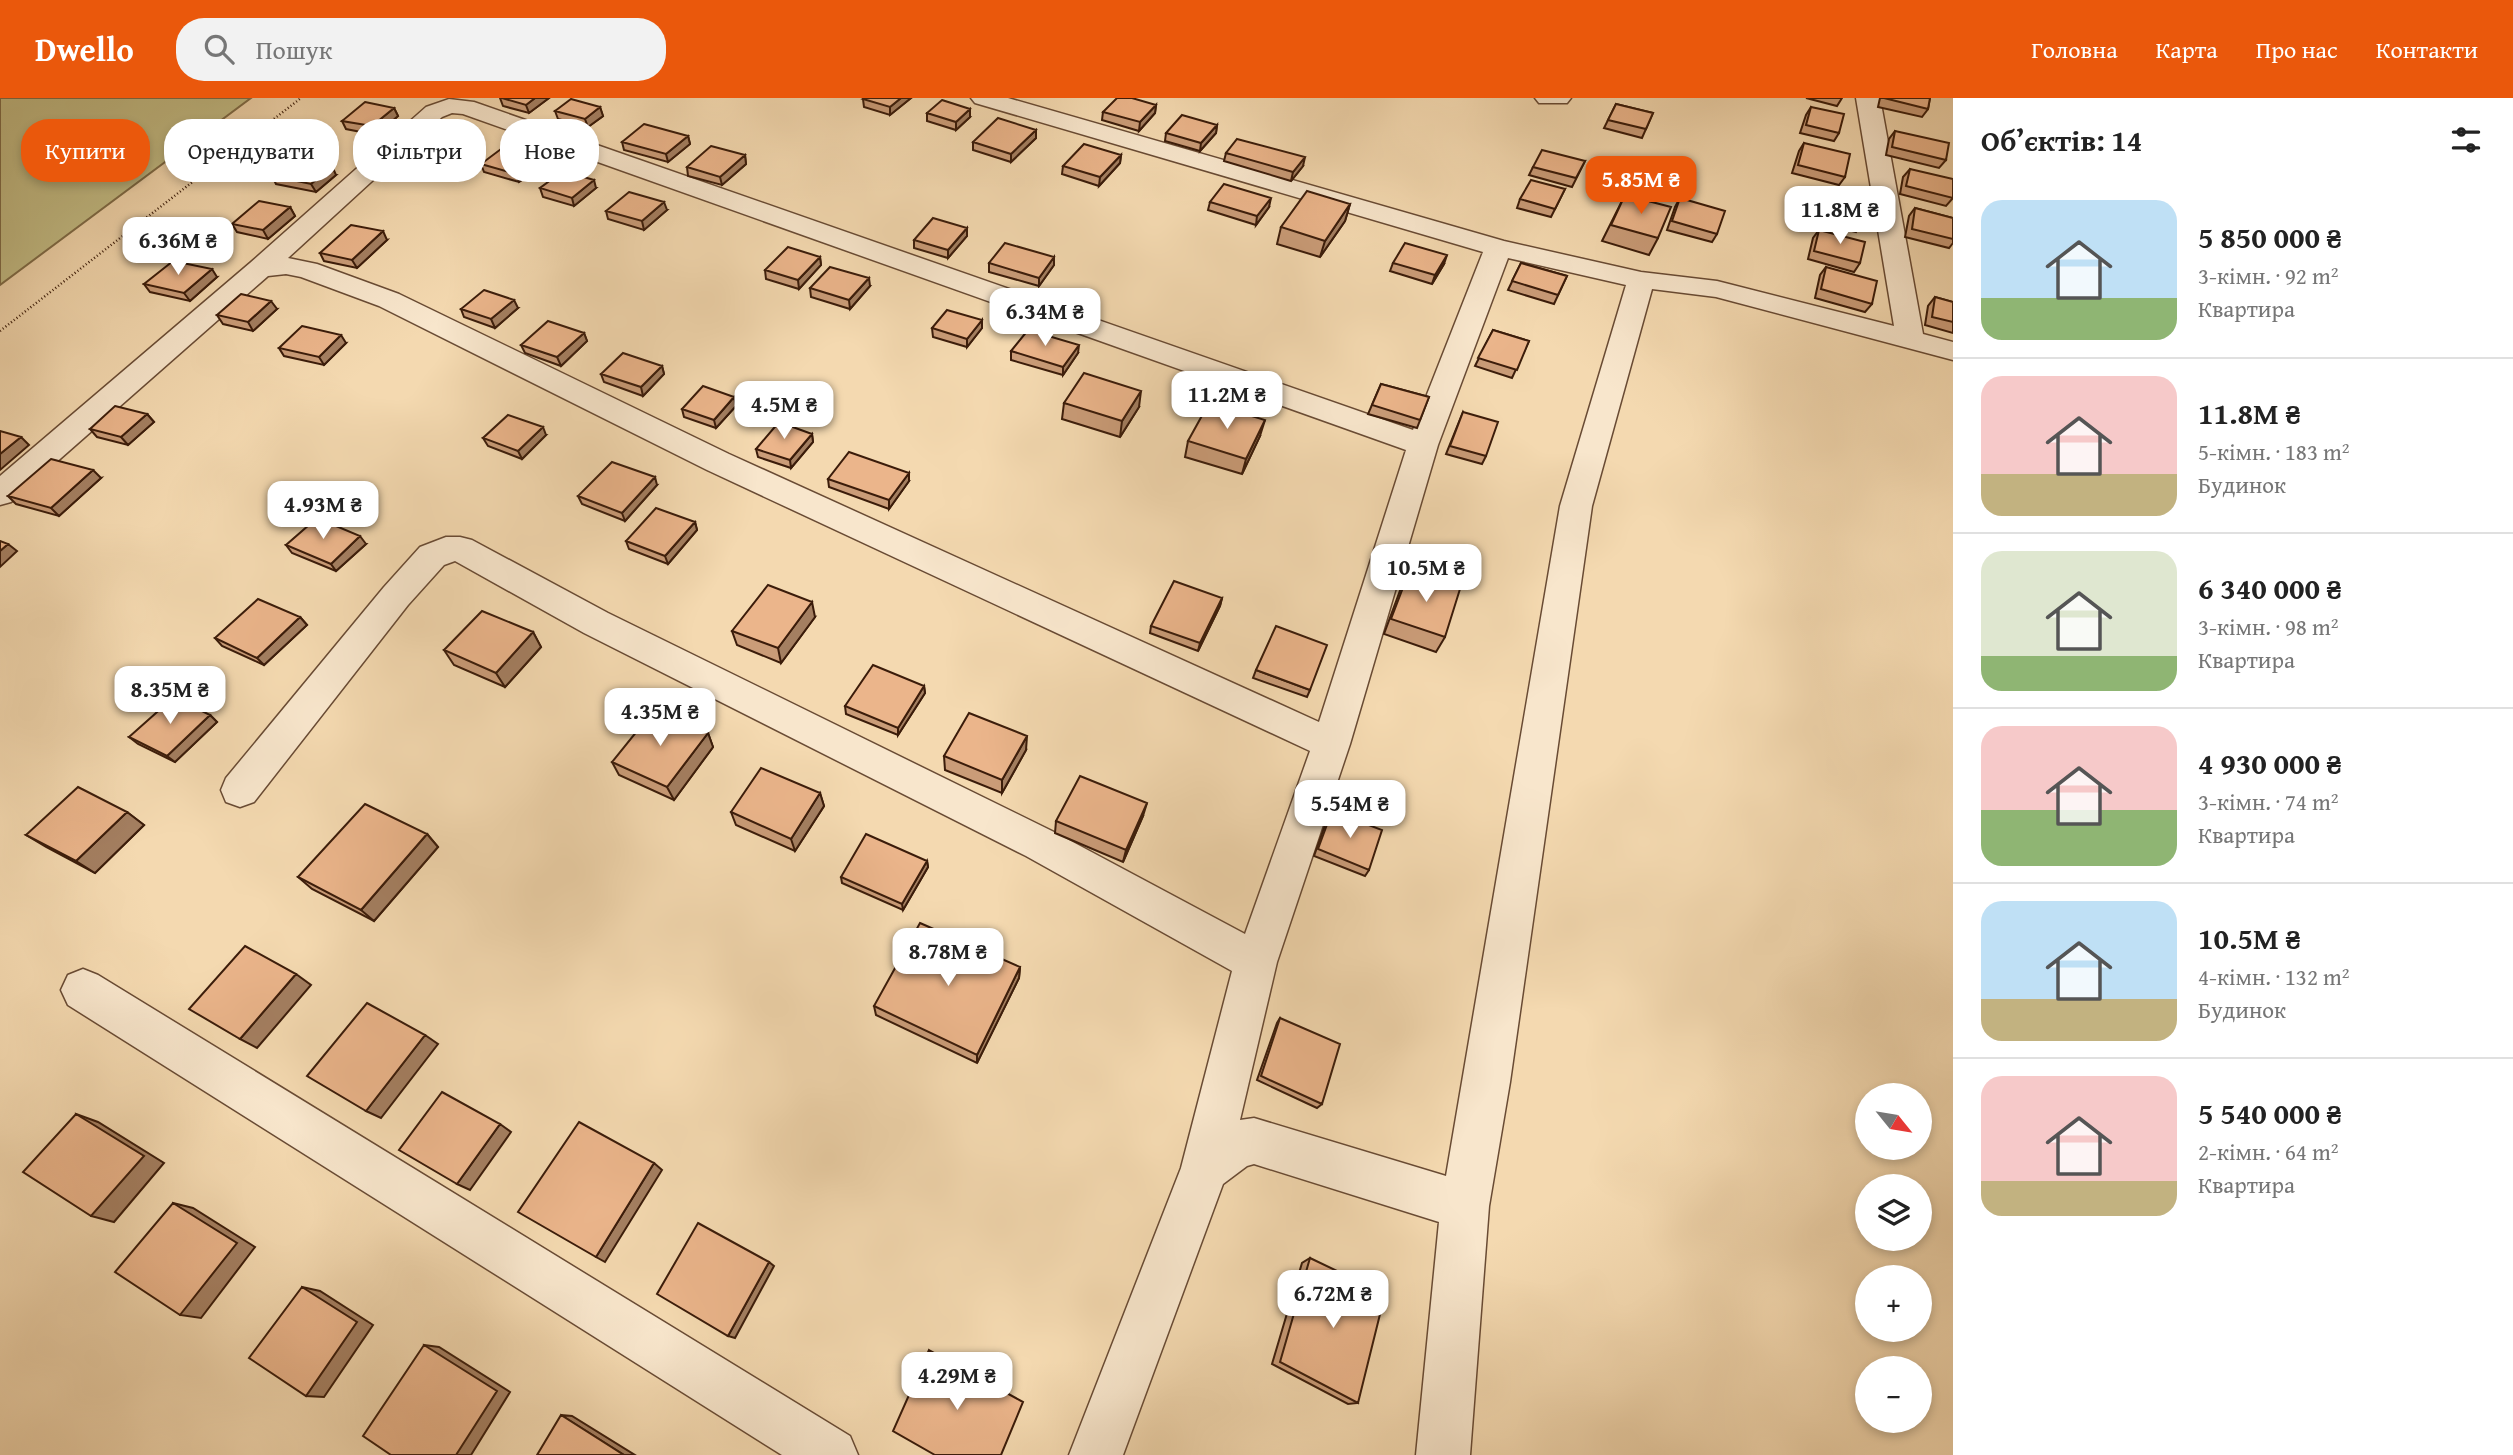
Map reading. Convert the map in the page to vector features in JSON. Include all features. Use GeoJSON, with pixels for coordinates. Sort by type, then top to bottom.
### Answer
{"type":"FeatureCollection","features":[{"type":"Feature","properties":{"kind":"street"},"geometry":{"type":"LineString","coordinates":[[983,98],[1498,248],[1641,281],[1717,289],[1953,351]]}},
{"type":"Feature","properties":{"kind":"street"},"geometry":{"type":"LineString","coordinates":[[1546,98],[1559,98]]}},
{"type":"Feature","properties":{"kind":"street"},"geometry":{"type":"LineString","coordinates":[[1868,98],[1910,339]]}},
{"type":"Feature","properties":{"kind":"street"},"geometry":{"type":"LineString","coordinates":[[0,494],[260,269],[434,112],[449,106],[466,107],[1423,444]]}},
{"type":"Feature","properties":{"kind":"street"},"geometry":{"type":"LineString","coordinates":[[1096,1455],[1205,1168],[1256,962],[1331,744],[1423,444],[1498,248]]}},
{"type":"Feature","properties":{"kind":"street"},"geometry":{"type":"LineString","coordinates":[[260,269],[286,266],[307,270],[389,300],[718,462],[1331,744]]}},
{"type":"Feature","properties":{"kind":"street"},"geometry":{"type":"LineString","coordinates":[[1443,1455],[1465,1206],[1487,1082],[1576,506],[1641,281]]}},
{"type":"Feature","properties":{"kind":"street"},"geometry":{"type":"LineString","coordinates":[[240,790],[396,596],[432,556],[446,549],[460,549],[597,623],[1040,844],[1256,962]]}},
{"type":"Feature","properties":{"kind":"street"},"geometry":{"type":"LineString","coordinates":[[83,990],[831,1455]]}},
{"type":"Feature","properties":{"kind":"street"},"geometry":{"type":"LineString","coordinates":[[1205,1168],[1237,1144],[1254,1141],[1465,1206]]}},
{"type":"Feature","properties":{"kind":"path"},"geometry":{"type":"LineString","coordinates":[[0,331],[301,98]]}},
{"type":"Feature","properties":{"kind":"shaded area"},"geometry":{"type":"Polygon","coordinates":[[[0,98],[251,98],[223,119],[164,119],[164,163],[150,173],[150,119],[21,119],[21,182],[138,182],[0,285],[0,98]]]}},
{"type":"Feature","properties":{"kind":"building"},"geometry":{"type":"Polygon","coordinates":[[[502,98],[535,98],[526,105],[502,98]]]}},
{"type":"Feature","properties":{"kind":"building"},"geometry":{"type":"Polygon","coordinates":[[[901,98],[890,107],[863,99],[901,98]]]}},
{"type":"Feature","properties":{"kind":"building"},"geometry":{"type":"Polygon","coordinates":[[[1117,98],[1132,98],[1156,105],[1140,122],[1103,112],[1117,98]]]}},
{"type":"Feature","properties":{"kind":"building"},"geometry":{"type":"Polygon","coordinates":[[[1884,98],[1930,98],[1928,109],[1884,98]]]}},
{"type":"Feature","properties":{"kind":"building"},"geometry":{"type":"Polygon","coordinates":[[[571,99],[600,107],[585,119],[555,111],[571,99]]]}},
{"type":"Feature","properties":{"kind":"building"},"geometry":{"type":"Polygon","coordinates":[[[942,100],[970,109],[956,122],[927,113],[942,100]]]}},
{"type":"Feature","properties":{"kind":"building"},"geometry":{"type":"Polygon","coordinates":[[[365,102],[394,108],[381,119],[353,119],[353,123],[342,121],[365,102]]]}},
{"type":"Feature","properties":{"kind":"building"},"geometry":{"type":"Polygon","coordinates":[[[1616,104],[1653,113],[1646,129],[1608,120],[1616,104]]]}},
{"type":"Feature","properties":{"kind":"building"},"geometry":{"type":"Polygon","coordinates":[[[1811,107],[1844,114],[1839,133],[1806,125],[1811,107]]]}},
{"type":"Feature","properties":{"kind":"building"},"geometry":{"type":"Polygon","coordinates":[[[1182,115],[1217,125],[1201,143],[1166,133],[1182,115]]]}},
{"type":"Feature","properties":{"kind":"building"},"geometry":{"type":"Polygon","coordinates":[[[998,118],[1036,130],[1011,154],[973,142],[998,118]]]}},
{"type":"Feature","properties":{"kind":"building"},"geometry":{"type":"Polygon","coordinates":[[[644,124],[688,136],[666,154],[622,142],[644,124]]]}},
{"type":"Feature","properties":{"kind":"building"},"geometry":{"type":"Polygon","coordinates":[[[1895,131],[1949,143],[1946,160],[1892,147],[1895,131]]]}},
{"type":"Feature","properties":{"kind":"building"},"geometry":{"type":"Polygon","coordinates":[[[1237,139],[1305,157],[1293,172],[1226,153],[1237,139]]]}},
{"type":"Feature","properties":{"kind":"building"},"geometry":{"type":"Polygon","coordinates":[[[1804,143],[1850,154],[1845,177],[1798,165],[1804,143]]]}},
{"type":"Feature","properties":{"kind":"building"},"geometry":{"type":"Polygon","coordinates":[[[1084,144],[1121,155],[1100,177],[1063,166],[1084,144]]]}},
{"type":"Feature","properties":{"kind":"building"},"geometry":{"type":"Polygon","coordinates":[[[711,146],[745,155],[720,177],[687,167],[711,146]]]}},
{"type":"Feature","properties":{"kind":"building"},"geometry":{"type":"Polygon","coordinates":[[[500,150],[500,169],[486,165],[486,160],[500,150]]]}},
{"type":"Feature","properties":{"kind":"building"},"geometry":{"type":"Polygon","coordinates":[[[1542,150],[1585,161],[1576,178],[1533,167],[1542,150]]]}},
{"type":"Feature","properties":{"kind":"building"},"geometry":{"type":"Polygon","coordinates":[[[1910,169],[1953,179],[1953,198],[1906,186],[1910,169]]]}},
{"type":"Feature","properties":{"kind":"building"},"geometry":{"type":"Polygon","coordinates":[[[1531,180],[1565,189],[1555,209],[1520,199],[1531,180]]]}},
{"type":"Feature","properties":{"kind":"building"},"geometry":{"type":"Polygon","coordinates":[[[548,182],[592,182],[572,198],[540,188],[548,182]]]}},
{"type":"Feature","properties":{"kind":"building"},"geometry":{"type":"Polygon","coordinates":[[[1224,184],[1271,198],[1257,216],[1210,202],[1224,184]]]}},
{"type":"Feature","properties":{"kind":"building"},"geometry":{"type":"Polygon","coordinates":[[[1826,189],[1867,199],[1862,223],[1819,212],[1826,189]]]}},
{"type":"Feature","properties":{"kind":"building"},"geometry":{"type":"Polygon","coordinates":[[[1307,191],[1350,204],[1325,241],[1281,227],[1307,191]]]}},
{"type":"Feature","properties":{"kind":"building"},"geometry":{"type":"Polygon","coordinates":[[[629,192],[664,202],[642,221],[606,211],[629,192]]]}},
{"type":"Feature","properties":{"kind":"building"},"geometry":{"type":"Polygon","coordinates":[[[1625,195],[1671,207],[1658,238],[1611,225],[1625,195]]]}},
{"type":"Feature","properties":{"kind":"building"},"geometry":{"type":"Polygon","coordinates":[[[1680,198],[1725,211],[1717,234],[1672,221],[1680,198]]]}},
{"type":"Feature","properties":{"kind":"building"},"geometry":{"type":"Polygon","coordinates":[[[259,201],[290,207],[263,230],[232,224],[259,201]]]}},
{"type":"Feature","properties":{"kind":"building"},"geometry":{"type":"Polygon","coordinates":[[[1915,208],[1953,218],[1953,239],[1912,229],[1915,208]]]}},
{"type":"Feature","properties":{"kind":"building"},"geometry":{"type":"Polygon","coordinates":[[[933,218],[967,228],[948,250],[914,240],[933,218]]]}},
{"type":"Feature","properties":{"kind":"building"},"geometry":{"type":"Polygon","coordinates":[[[351,225],[383,231],[352,260],[320,253],[351,225]]]}},
{"type":"Feature","properties":{"kind":"building"},"geometry":{"type":"Polygon","coordinates":[[[1819,230],[1865,242],[1860,263],[1814,251],[1819,230]]]}},
{"type":"Feature","properties":{"kind":"building"},"geometry":{"type":"Polygon","coordinates":[[[1005,243],[1054,257],[1039,278],[989,263],[1005,243]]]}},
{"type":"Feature","properties":{"kind":"building"},"geometry":{"type":"Polygon","coordinates":[[[1405,243],[1447,255],[1435,275],[1393,263],[1405,243]]]}},
{"type":"Feature","properties":{"kind":"building"},"geometry":{"type":"Polygon","coordinates":[[[788,247],[820,257],[798,280],[765,270],[788,247]]]}},
{"type":"Feature","properties":{"kind":"building"},"geometry":{"type":"Polygon","coordinates":[[[173,261],[212,269],[184,293],[144,284],[173,261]]]}},
{"type":"Feature","properties":{"kind":"building"},"geometry":{"type":"Polygon","coordinates":[[[1521,263],[1567,276],[1558,295],[1512,281],[1521,263]]]}},
{"type":"Feature","properties":{"kind":"building"},"geometry":{"type":"Polygon","coordinates":[[[830,267],[869,278],[849,300],[810,288],[830,267]]]}},
{"type":"Feature","properties":{"kind":"building"},"geometry":{"type":"Polygon","coordinates":[[[1826,267],[1877,281],[1872,304],[1821,289],[1826,267]]]}},
{"type":"Feature","properties":{"kind":"building"},"geometry":{"type":"Polygon","coordinates":[[[484,290],[514,300],[491,319],[461,309],[484,290]]]}},
{"type":"Feature","properties":{"kind":"building"},"geometry":{"type":"Polygon","coordinates":[[[241,294],[271,301],[248,322],[217,315],[241,294]]]}},
{"type":"Feature","properties":{"kind":"building"},"geometry":{"type":"Polygon","coordinates":[[[1935,297],[1953,302],[1953,322],[1932,317],[1935,297]]]}},
{"type":"Feature","properties":{"kind":"building"},"geometry":{"type":"Polygon","coordinates":[[[947,310],[982,320],[967,339],[932,328],[947,310]]]}},
{"type":"Feature","properties":{"kind":"building"},"geometry":{"type":"Polygon","coordinates":[[[548,321],[584,333],[557,357],[521,345],[548,321]]]}},
{"type":"Feature","properties":{"kind":"building"},"geometry":{"type":"Polygon","coordinates":[[[302,326],[341,335],[319,357],[279,348],[302,326]]]}},
{"type":"Feature","properties":{"kind":"building"},"geometry":{"type":"Polygon","coordinates":[[[1028,330],[1079,345],[1063,367],[1011,351],[1028,330]]]}},
{"type":"Feature","properties":{"kind":"building"},"geometry":{"type":"Polygon","coordinates":[[[1493,330],[1529,341],[1517,370],[1478,358],[1493,330]]]}},
{"type":"Feature","properties":{"kind":"building"},"geometry":{"type":"Polygon","coordinates":[[[623,353],[662,366],[641,387],[601,374],[623,353]]]}},
{"type":"Feature","properties":{"kind":"building"},"geometry":{"type":"Polygon","coordinates":[[[1084,373],[1141,391],[1122,421],[1064,403],[1084,373]]]}},
{"type":"Feature","properties":{"kind":"building"},"geometry":{"type":"Polygon","coordinates":[[[1381,384],[1429,397],[1420,420],[1372,405],[1381,384]]]}},
{"type":"Feature","properties":{"kind":"building"},"geometry":{"type":"Polygon","coordinates":[[[703,386],[734,397],[714,420],[682,409],[703,386]]]}},
{"type":"Feature","properties":{"kind":"building"},"geometry":{"type":"Polygon","coordinates":[[[1209,403],[1265,420],[1246,459],[1188,441],[1209,403]]]}},
{"type":"Feature","properties":{"kind":"building"},"geometry":{"type":"Polygon","coordinates":[[[115,406],[147,414],[121,437],[90,429],[115,406]]]}},
{"type":"Feature","properties":{"kind":"building"},"geometry":{"type":"Polygon","coordinates":[[[1463,412],[1498,422],[1486,456],[1450,446],[1463,412]]]}},
{"type":"Feature","properties":{"kind":"building"},"geometry":{"type":"Polygon","coordinates":[[[508,415],[543,427],[518,451],[483,438],[508,415]]]}},
{"type":"Feature","properties":{"kind":"building"},"geometry":{"type":"Polygon","coordinates":[[[779,422],[812,434],[790,460],[756,449],[779,422]]]}},
{"type":"Feature","properties":{"kind":"building"},"geometry":{"type":"Polygon","coordinates":[[[0,431],[21,437],[0,454],[0,431]]]}},
{"type":"Feature","properties":{"kind":"building"},"geometry":{"type":"Polygon","coordinates":[[[849,452],[909,473],[889,500],[828,479],[849,452]]]}},
{"type":"Feature","properties":{"kind":"building"},"geometry":{"type":"Polygon","coordinates":[[[51,459],[93,470],[51,508],[8,496],[51,459]]]}},
{"type":"Feature","properties":{"kind":"building"},"geometry":{"type":"Polygon","coordinates":[[[612,462],[655,477],[622,513],[578,496],[612,462]]]}},
{"type":"Feature","properties":{"kind":"building"},"geometry":{"type":"Polygon","coordinates":[[[656,508],[695,522],[665,556],[626,541],[656,508]]]}},
{"type":"Feature","properties":{"kind":"building"},"geometry":{"type":"Polygon","coordinates":[[[317,518],[360,536],[331,564],[286,545],[317,518]]]}},
{"type":"Feature","properties":{"kind":"building"},"geometry":{"type":"Polygon","coordinates":[[[0,541],[8,544],[0,551],[0,541]]]}},
{"type":"Feature","properties":{"kind":"building"},"geometry":{"type":"Polygon","coordinates":[[[1409,572],[1460,589],[1445,637],[1391,619],[1409,572]]]}},
{"type":"Feature","properties":{"kind":"building"},"geometry":{"type":"Polygon","coordinates":[[[1174,581],[1222,598],[1200,643],[1151,626],[1174,581]]]}},
{"type":"Feature","properties":{"kind":"building"},"geometry":{"type":"Polygon","coordinates":[[[768,585],[812,602],[778,648],[732,631],[768,585]]]}},
{"type":"Feature","properties":{"kind":"building"},"geometry":{"type":"Polygon","coordinates":[[[258,599],[300,617],[257,658],[215,638],[258,599]]]}},
{"type":"Feature","properties":{"kind":"building"},"geometry":{"type":"Polygon","coordinates":[[[482,611],[533,632],[496,673],[444,650],[482,611]]]}},
{"type":"Feature","properties":{"kind":"building"},"geometry":{"type":"Polygon","coordinates":[[[1276,626],[1327,645],[1310,690],[1256,670],[1276,626]]]}},
{"type":"Feature","properties":{"kind":"building"},"geometry":{"type":"Polygon","coordinates":[[[873,665],[924,686],[898,728],[845,706],[873,665]]]}},
{"type":"Feature","properties":{"kind":"building"},"geometry":{"type":"Polygon","coordinates":[[[174,697],[210,715],[167,756],[129,737],[174,697]]]}},
{"type":"Feature","properties":{"kind":"building"},"geometry":{"type":"Polygon","coordinates":[[[654,710],[708,733],[667,787],[612,762],[654,710]]]}},
{"type":"Feature","properties":{"kind":"building"},"geometry":{"type":"Polygon","coordinates":[[[969,713],[1027,736],[1002,780],[944,756],[969,713]]]}},
{"type":"Feature","properties":{"kind":"building"},"geometry":{"type":"Polygon","coordinates":[[[761,768],[820,793],[791,839],[731,812],[761,768]]]}},
{"type":"Feature","properties":{"kind":"building"},"geometry":{"type":"Polygon","coordinates":[[[1080,776],[1147,803],[1126,850],[1056,821],[1080,776]]]}},
{"type":"Feature","properties":{"kind":"building"},"geometry":{"type":"Polygon","coordinates":[[[78,787],[127,812],[76,861],[26,835],[78,787]]]}},
{"type":"Feature","properties":{"kind":"building"},"geometry":{"type":"Polygon","coordinates":[[[365,804],[427,834],[361,910],[298,877],[365,804]]]}},
{"type":"Feature","properties":{"kind":"building"},"geometry":{"type":"Polygon","coordinates":[[[1332,811],[1382,830],[1369,870],[1318,849],[1332,811]]]}},
{"type":"Feature","properties":{"kind":"building"},"geometry":{"type":"Polygon","coordinates":[[[866,834],[927,861],[902,904],[841,877],[866,834]]]}},
{"type":"Feature","properties":{"kind":"building"},"geometry":{"type":"Polygon","coordinates":[[[920,923],[1020,967],[977,1055],[874,1006],[920,923]]]}},
{"type":"Feature","properties":{"kind":"building"},"geometry":{"type":"Polygon","coordinates":[[[245,946],[296,974],[240,1039],[189,1009],[245,946]]]}},
{"type":"Feature","properties":{"kind":"building"},"geometry":{"type":"Polygon","coordinates":[[[367,1003],[425,1035],[366,1111],[307,1076],[367,1003]]]}},
{"type":"Feature","properties":{"kind":"building"},"geometry":{"type":"Polygon","coordinates":[[[1280,1018],[1340,1044],[1322,1104],[1261,1076],[1280,1018]]]}},
{"type":"Feature","properties":{"kind":"building"},"geometry":{"type":"Polygon","coordinates":[[[442,1092],[500,1124],[457,1184],[399,1150],[442,1092]]]}},
{"type":"Feature","properties":{"kind":"building"},"geometry":{"type":"Polygon","coordinates":[[[76,1114],[144,1156],[91,1216],[23,1172],[76,1114]]]}},
{"type":"Feature","properties":{"kind":"building"},"geometry":{"type":"Polygon","coordinates":[[[579,1122],[654,1163],[596,1257],[518,1212],[579,1122]]]}},
{"type":"Feature","properties":{"kind":"building"},"geometry":{"type":"Polygon","coordinates":[[[173,1203],[237,1243],[180,1315],[115,1272],[173,1203]]]}},
{"type":"Feature","properties":{"kind":"building"},"geometry":{"type":"Polygon","coordinates":[[[698,1223],[769,1262],[728,1336],[657,1294],[698,1223]]]}},
{"type":"Feature","properties":{"kind":"building"},"geometry":{"type":"Polygon","coordinates":[[[1310,1258],[1385,1294],[1358,1403],[1280,1362],[1310,1258]]]}},
{"type":"Feature","properties":{"kind":"building"},"geometry":{"type":"Polygon","coordinates":[[[302,1287],[357,1322],[306,1396],[249,1358],[302,1287]]]}},
{"type":"Feature","properties":{"kind":"building"},"geometry":{"type":"Polygon","coordinates":[[[424,1345],[497,1391],[456,1455],[391,1455],[363,1436],[424,1345]]]}},
{"type":"Feature","properties":{"kind":"building"},"geometry":{"type":"Polygon","coordinates":[[[929,1350],[1023,1402],[1001,1455],[935,1455],[893,1431],[929,1350]]]}},
{"type":"Feature","properties":{"kind":"building"},"geometry":{"type":"Polygon","coordinates":[[[561,1415],[624,1455],[537,1455],[561,1415]]]}}]}
